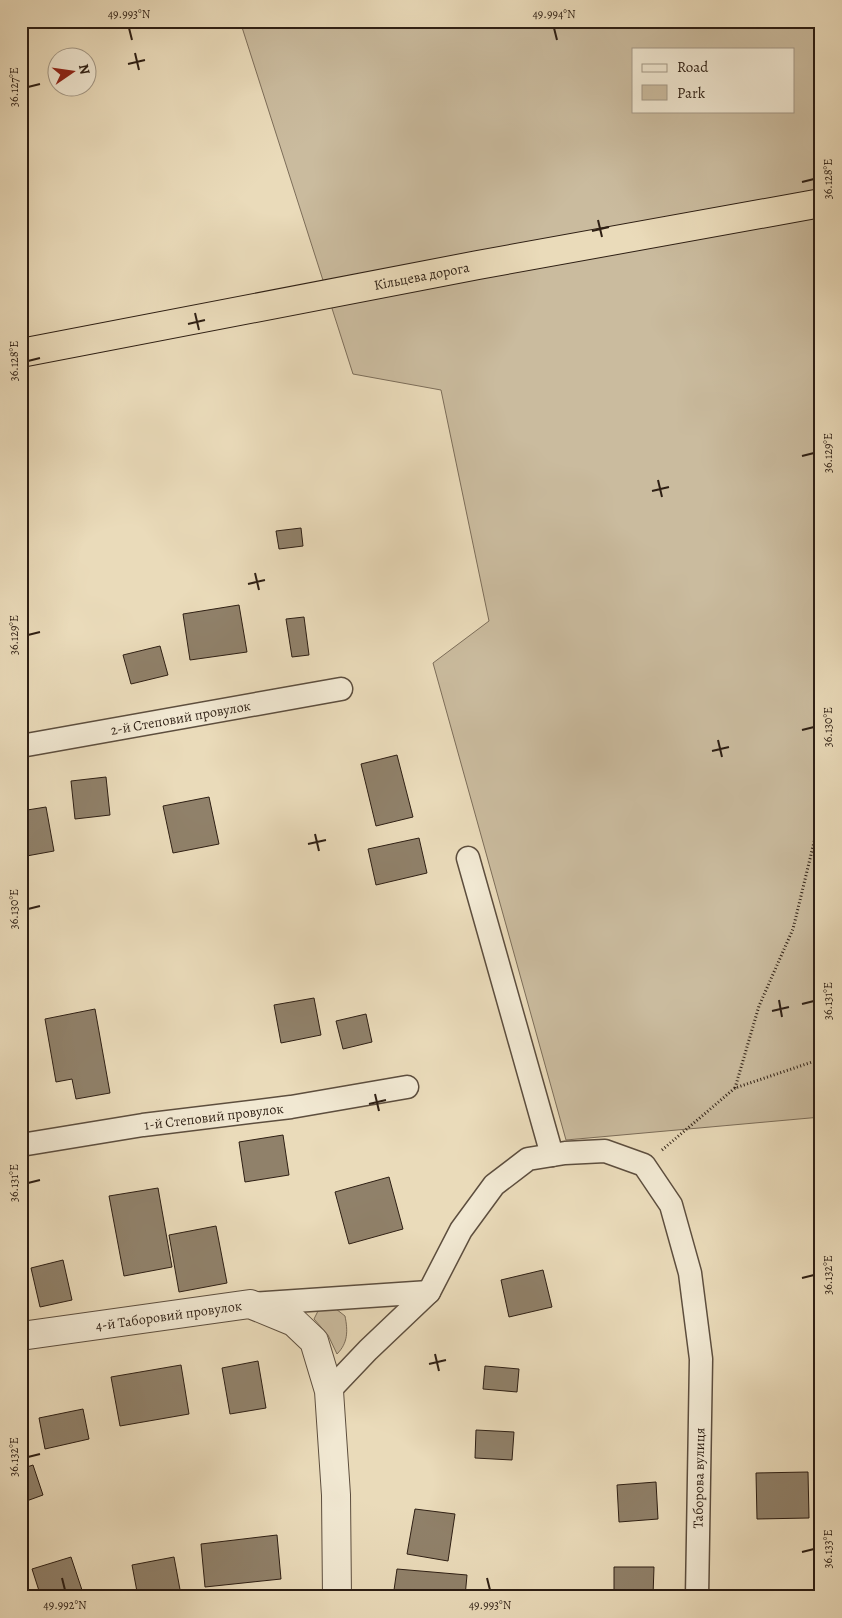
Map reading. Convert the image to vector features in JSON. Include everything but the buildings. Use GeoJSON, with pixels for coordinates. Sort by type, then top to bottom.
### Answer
{"type":"FeatureCollection","features":[{"type":"Feature","properties":{"kind":"highway","name":"Кільцева дорога"},"geometry":{"type":"LineString","coordinates":[[21,354],[488,264],[821,203]]}},
{"type":"Feature","properties":{"kind":"street","name":"2-й Степовий провулок"},"geometry":{"type":"LineString","coordinates":[[21,746],[341,689]]}},
{"type":"Feature","properties":{"kind":"street"},"geometry":{"type":"LineString","coordinates":[[468,858],[552,1155]]}},
{"type":"Feature","properties":{"kind":"street","name":"1-й Степовий провулок"},"geometry":{"type":"LineString","coordinates":[[21,1145],[143,1125],[291,1107],[408,1087]]}},
{"type":"Feature","properties":{"kind":"street"},"geometry":{"type":"LineString","coordinates":[[337,1597],[336,1495],[329,1391],[368,1350],[429,1292],[462,1230],[494,1186],[528,1159],[604,1151],[644,1165]]}},
{"type":"Feature","properties":{"kind":"street","name":"Таборова вулиця"},"geometry":{"type":"LineString","coordinates":[[644,1165],[671,1205],[690,1273],[701,1359],[697,1597]]}},
{"type":"Feature","properties":{"kind":"street"},"geometry":{"type":"LineString","coordinates":[[250,1304],[429,1292]]}},
{"type":"Feature","properties":{"kind":"street","name":"4-й Таборовий провулок"},"geometry":{"type":"LineString","coordinates":[[21,1336],[250,1304],[294,1322],[314,1341],[329,1391]]}},
{"type":"Feature","properties":{"kind":"path"},"geometry":{"type":"LineString","coordinates":[[735,1088],[759,1006],[793,929],[821,808]]}},
{"type":"Feature","properties":{"kind":"path"},"geometry":{"type":"LineString","coordinates":[[644,1165],[735,1088],[821,1059]]}},
{"type":"Feature","properties":{"kind":"green space"},"geometry":{"type":"Polygon","coordinates":[[[240,21],[821,21],[821,1117],[566,1140],[433,663],[489,621],[441,390],[353,374],[240,21]]]}},
{"type":"Feature","properties":{"kind":"green space"},"geometry":{"type":"Polygon","coordinates":[[[319,1309],[336,1309],[345,1316],[347,1327],[345,1341],[337,1354],[328,1335],[314,1319],[319,1309]]]}}]}
